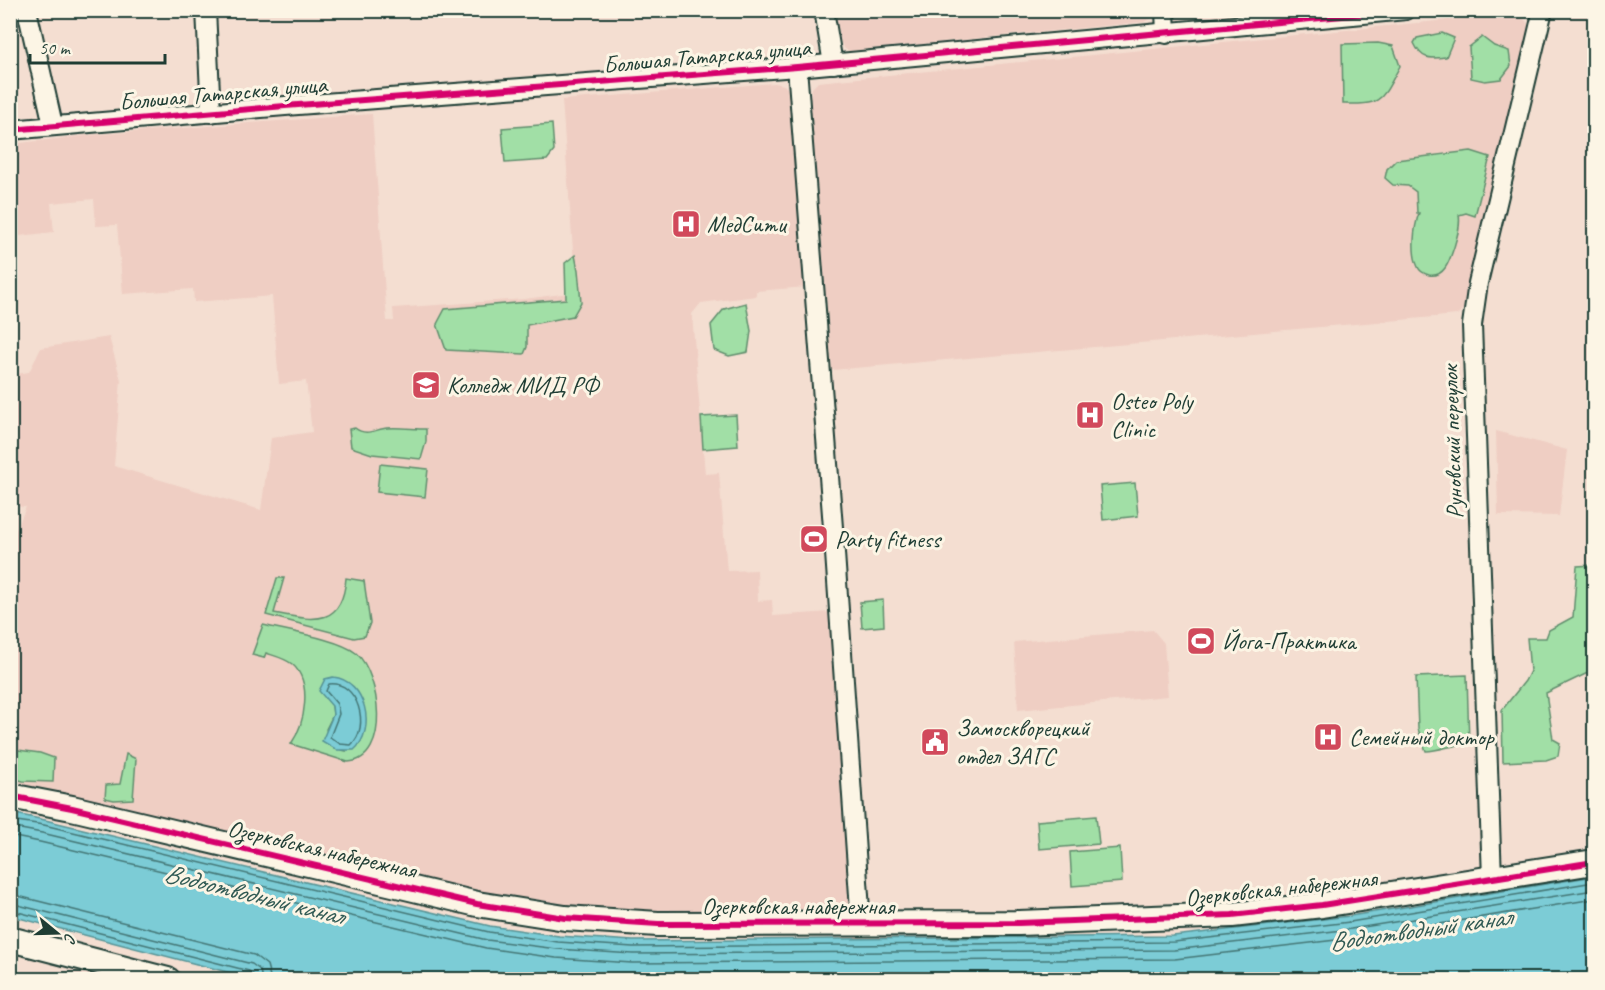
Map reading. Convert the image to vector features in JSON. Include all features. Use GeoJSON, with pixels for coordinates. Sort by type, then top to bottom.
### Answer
{"type":"FeatureCollection","features":[{"type":"Feature","properties":{"kind":"street"},"geometry":{"type":"LineString","coordinates":[[27,10],[53,125]]}},
{"type":"Feature","properties":{"kind":"street"},"geometry":{"type":"LineString","coordinates":[[206,10],[211,113]]}},
{"type":"Feature","properties":{"kind":"street"},"geometry":{"type":"LineString","coordinates":[[824,10],[833,64]]}},
{"type":"Feature","properties":{"kind":"street"},"geometry":{"type":"LineString","coordinates":[[1165,10],[1166,34]]}},
{"type":"Feature","properties":{"kind":"street","name":"Большая Татарская улица"},"geometry":{"type":"LineString","coordinates":[[10,130],[833,64],[1406,10]]}},
{"type":"Feature","properties":{"kind":"street","name":"Руновский переулок"},"geometry":{"type":"LineString","coordinates":[[1492,879],[1472,325],[1478,283],[1543,10]]}},
{"type":"Feature","properties":{"kind":"street"},"geometry":{"type":"LineString","coordinates":[[797,67],[861,924]]}},
{"type":"Feature","properties":{"kind":"street","name":"Озерковская набережная"},"geometry":{"type":"LineString","coordinates":[[10,796],[72,808],[454,899],[554,916],[658,924],[1019,923],[1232,915],[1322,905],[1594,862]]}},
{"type":"Feature","properties":{"kind":"street"},"geometry":{"type":"LineString","coordinates":[[10,939],[168,980]]}},
{"type":"Feature","properties":{"kind":"shaded area"},"geometry":{"type":"Polygon","coordinates":[[[835,11],[1154,11],[1152,18],[1144,22],[850,51],[845,49],[841,43],[835,11]]]}},
{"type":"Feature","properties":{"kind":"shaded area"},"geometry":{"type":"Polygon","coordinates":[[[1508,14],[1520,16],[1526,21],[1529,34],[1463,309],[1457,315],[832,370],[810,97],[812,88],[818,82],[1508,14]]]}},
{"type":"Feature","properties":{"kind":"shaded area"},"geometry":{"type":"Polygon","coordinates":[[[775,83],[784,85],[791,92],[806,287],[756,291],[756,296],[701,303],[692,314],[705,474],[719,473],[727,571],[757,570],[758,601],[772,600],[773,616],[830,612],[851,899],[847,911],[842,915],[604,912],[519,902],[11,785],[11,542],[26,507],[11,506],[10,375],[29,372],[41,348],[109,337],[121,380],[114,466],[261,510],[271,438],[312,432],[306,381],[279,384],[272,296],[194,302],[193,289],[123,294],[117,225],[96,226],[94,199],[51,203],[54,232],[11,237],[11,144],[90,135],[372,114],[387,321],[394,321],[393,308],[525,299],[576,292],[562,100],[775,83]]]}},
{"type":"Feature","properties":{"kind":"shaded area"},"geometry":{"type":"Polygon","coordinates":[[[1496,431],[1567,450],[1559,516],[1498,515],[1496,431]]]}},
{"type":"Feature","properties":{"kind":"shaded area"},"geometry":{"type":"Polygon","coordinates":[[[1153,630],[1164,643],[1168,696],[1018,710],[1014,642],[1153,630]]]}},
{"type":"Feature","properties":{"kind":"green space"},"geometry":{"type":"Polygon","coordinates":[[[1442,33],[1454,38],[1446,57],[1427,57],[1420,53],[1414,43],[1417,38],[1442,33]]]}},
{"type":"Feature","properties":{"kind":"green space"},"geometry":{"type":"Polygon","coordinates":[[[1482,37],[1494,46],[1509,51],[1511,66],[1501,79],[1485,81],[1471,78],[1469,47],[1482,37]]]}},
{"type":"Feature","properties":{"kind":"green space"},"geometry":{"type":"Polygon","coordinates":[[[1378,43],[1393,46],[1400,66],[1389,87],[1374,102],[1343,104],[1342,44],[1378,43]]]}},
{"type":"Feature","properties":{"kind":"green space"},"geometry":{"type":"Polygon","coordinates":[[[552,124],[554,151],[547,160],[505,163],[502,128],[552,124]]]}},
{"type":"Feature","properties":{"kind":"green space"},"geometry":{"type":"Polygon","coordinates":[[[1471,151],[1490,157],[1475,216],[1466,213],[1459,215],[1457,235],[1446,267],[1439,274],[1426,274],[1419,269],[1414,255],[1419,213],[1417,213],[1416,192],[1408,186],[1393,185],[1385,178],[1387,169],[1396,160],[1471,151]]]}},
{"type":"Feature","properties":{"kind":"green space"},"geometry":{"type":"Polygon","coordinates":[[[575,255],[581,302],[573,316],[527,325],[527,347],[524,354],[446,350],[437,324],[445,309],[566,299],[565,263],[575,255]]]}},
{"type":"Feature","properties":{"kind":"green space"},"geometry":{"type":"Polygon","coordinates":[[[746,303],[751,331],[748,352],[729,356],[714,350],[711,325],[724,309],[746,303]]]}},
{"type":"Feature","properties":{"kind":"green space"},"geometry":{"type":"Polygon","coordinates":[[[736,415],[738,446],[703,449],[701,417],[736,415]]]}},
{"type":"Feature","properties":{"kind":"green space"},"geometry":{"type":"Polygon","coordinates":[[[355,428],[363,432],[387,428],[426,429],[426,442],[421,459],[372,454],[351,447],[349,429],[355,428]]]}},
{"type":"Feature","properties":{"kind":"green space"},"geometry":{"type":"Polygon","coordinates":[[[380,464],[428,469],[425,497],[377,492],[380,464]]]}},
{"type":"Feature","properties":{"kind":"green space"},"geometry":{"type":"Polygon","coordinates":[[[1135,483],[1138,516],[1103,520],[1100,486],[1135,483]]]}},
{"type":"Feature","properties":{"kind":"green space"},"geometry":{"type":"Polygon","coordinates":[[[1594,565],[1594,670],[1546,693],[1553,739],[1560,743],[1558,756],[1546,760],[1503,762],[1502,710],[1530,671],[1527,638],[1546,638],[1549,630],[1573,617],[1577,566],[1594,565]]]}},
{"type":"Feature","properties":{"kind":"green space"},"geometry":{"type":"Polygon","coordinates":[[[277,578],[284,578],[274,613],[301,618],[323,617],[331,613],[338,606],[346,578],[364,581],[370,623],[365,636],[354,638],[266,615],[277,578]]]}},
{"type":"Feature","properties":{"kind":"green space"},"geometry":{"type":"Polygon","coordinates":[[[883,600],[884,626],[862,628],[860,602],[883,600]]]}},
{"type":"Feature","properties":{"kind":"green space"},"geometry":{"type":"Polygon","coordinates":[[[263,625],[325,640],[356,653],[371,678],[378,714],[371,747],[362,758],[348,762],[291,744],[303,715],[305,692],[303,681],[299,672],[286,660],[266,653],[264,658],[252,655],[263,625]],[[332,706],[333,715],[326,729],[327,734],[334,747],[346,751],[332,706]]]}},
{"type":"Feature","properties":{"kind":"green space"},"geometry":{"type":"Polygon","coordinates":[[[1467,675],[1469,744],[1426,751],[1418,729],[1416,677],[1467,675]]]}},
{"type":"Feature","properties":{"kind":"green space"},"geometry":{"type":"Polygon","coordinates":[[[11,749],[40,753],[54,758],[53,782],[23,781],[11,778],[11,749]]]}},
{"type":"Feature","properties":{"kind":"green space"},"geometry":{"type":"Polygon","coordinates":[[[126,754],[136,759],[133,799],[105,798],[106,785],[120,784],[126,754]]]}},
{"type":"Feature","properties":{"kind":"green space"},"geometry":{"type":"Polygon","coordinates":[[[1096,816],[1099,844],[1039,849],[1037,821],[1096,816]]]}},
{"type":"Feature","properties":{"kind":"green space"},"geometry":{"type":"Polygon","coordinates":[[[1120,848],[1122,882],[1072,886],[1070,852],[1120,848]]]}},
{"type":"Feature","properties":{"kind":"water"},"geometry":{"type":"Polygon","coordinates":[[[333,677],[344,680],[353,687],[364,707],[365,731],[354,750],[337,750],[322,741],[333,715],[332,706],[319,691],[325,679],[333,677]]]}},
{"type":"Feature","properties":{"kind":"water","name":"Водоотводный канал"},"geometry":{"type":"Polygon","coordinates":[[[11,813],[490,926],[559,936],[633,941],[1173,936],[1350,916],[1594,876],[1594,979],[258,980],[11,916],[11,813]]]}},
{"type":"Feature","properties":{"kind":"cycle path"},"geometry":{"type":"LineString","coordinates":[[10,130],[285,106],[797,67],[1406,10]]}},
{"type":"Feature","properties":{"kind":"cycle path"},"geometry":{"type":"LineString","coordinates":[[10,796],[72,808],[477,904],[565,918],[658,924],[1019,923],[1232,915],[1322,905],[1594,862]]}},
{"type":"Feature","properties":{"kind":"place","name":"МедСити"},"geometry":{"type":"Point","coordinates":[686,224]}},
{"type":"Feature","properties":{"kind":"place","name":"Колледж МИД РФ"},"geometry":{"type":"Point","coordinates":[426,385]}},
{"type":"Feature","properties":{"kind":"place","name":"Osteo Poly Clinic"},"geometry":{"type":"Point","coordinates":[1090,415]}},
{"type":"Feature","properties":{"kind":"place","name":"Party fitness"},"geometry":{"type":"Point","coordinates":[814,539]}},
{"type":"Feature","properties":{"kind":"place","name":"Йога-Практика"},"geometry":{"type":"Point","coordinates":[1201,641]}},
{"type":"Feature","properties":{"kind":"place","name":"Семейный доктор"},"geometry":{"type":"Point","coordinates":[1328,737]}},
{"type":"Feature","properties":{"kind":"place","name":"Замоскворецкий отдел ЗАГС"},"geometry":{"type":"Point","coordinates":[935,742]}}]}
